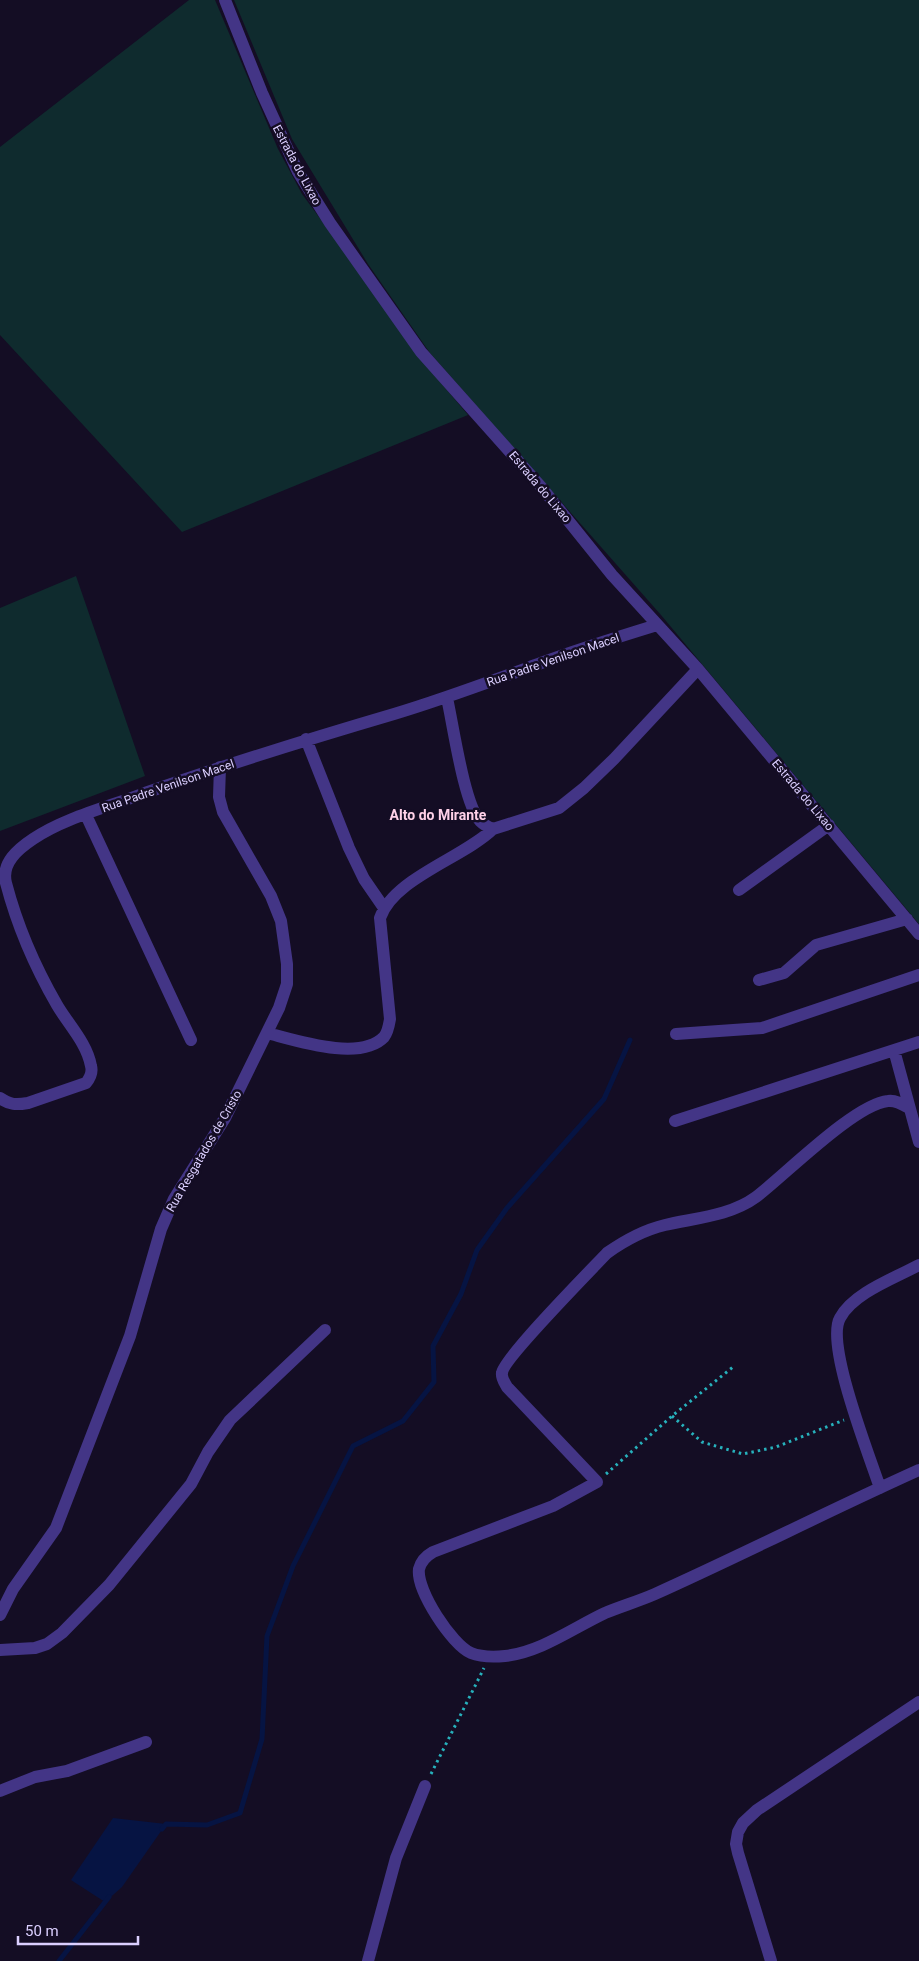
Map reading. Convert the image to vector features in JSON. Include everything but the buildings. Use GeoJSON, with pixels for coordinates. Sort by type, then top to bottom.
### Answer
{"type":"FeatureCollection","features":[{"type":"Feature","properties":{"kind":"street","name":"Estrada do Lixao"},"geometry":{"type":"LineString","coordinates":[[225,0],[262,93],[291,157],[312,196],[421,352],[542,488],[612,575],[698,669],[919,934]]}},
{"type":"Feature","properties":{"kind":"street","name":"Rua Padre Venilson Macel"},"geometry":{"type":"LineString","coordinates":[[0,1098],[9,1104],[18,1105],[86,1083],[90,1078],[91,1066],[87,1053],[56,1004],[32,956],[15,913],[4,871],[8,862],[34,839],[62,824],[220,768],[306,739],[447,698],[543,662],[657,625]]}},
{"type":"Feature","properties":{"kind":"street"},"geometry":{"type":"LineString","coordinates":[[267,1033],[310,1044],[336,1048],[363,1046],[382,1038],[387,1032],[390,1019],[380,918],[391,898],[439,864],[481,840],[493,829],[558,808],[584,788],[614,759],[698,669]]}},
{"type":"Feature","properties":{"kind":"street"},"geometry":{"type":"LineString","coordinates":[[447,698],[472,810],[479,821],[493,829]]}},
{"type":"Feature","properties":{"kind":"street"},"geometry":{"type":"LineString","coordinates":[[306,739],[349,848],[364,879],[384,908]]}},
{"type":"Feature","properties":{"kind":"street","name":"Rua Resgatados de Cristo"},"geometry":{"type":"LineString","coordinates":[[0,1615],[13,1589],[56,1528],[130,1336],[160,1229],[174,1199],[225,1118],[279,1008],[287,984],[287,964],[281,920],[271,896],[223,812],[219,797],[220,768]]}},
{"type":"Feature","properties":{"kind":"street"},"geometry":{"type":"LineString","coordinates":[[86,815],[191,1040]]}},
{"type":"Feature","properties":{"kind":"street"},"geometry":{"type":"LineString","coordinates":[[739,890],[829,825]]}},
{"type":"Feature","properties":{"kind":"street"},"geometry":{"type":"LineString","coordinates":[[759,980],[784,973],[816,945],[907,919]]}},
{"type":"Feature","properties":{"kind":"street"},"geometry":{"type":"LineString","coordinates":[[676,1034],[762,1028],[919,975]]}},
{"type":"Feature","properties":{"kind":"street"},"geometry":{"type":"LineString","coordinates":[[675,1121],[919,1042]]}},
{"type":"Feature","properties":{"kind":"street"},"geometry":{"type":"LineString","coordinates":[[894,1050],[919,1142]]}},
{"type":"Feature","properties":{"kind":"street"},"geometry":{"type":"LineString","coordinates":[[909,1108],[899,1102],[888,1101],[874,1104],[831,1134],[766,1189],[742,1205],[699,1219],[664,1225],[641,1233],[620,1243],[607,1253],[506,1364],[502,1373],[503,1381],[507,1387],[597,1482],[553,1506],[433,1552],[422,1562],[419,1569],[420,1580],[425,1594],[460,1646],[471,1653],[490,1657],[506,1656],[532,1650],[605,1613],[688,1579],[919,1470]]}},
{"type":"Feature","properties":{"kind":"street"},"geometry":{"type":"LineString","coordinates":[[880,1488],[844,1374],[836,1330],[839,1318],[866,1293],[919,1266]]}},
{"type":"Feature","properties":{"kind":"street"},"geometry":{"type":"LineString","coordinates":[[0,1650],[35,1648],[47,1644],[62,1633],[109,1585],[191,1484],[208,1452],[230,1420],[325,1330]]}},
{"type":"Feature","properties":{"kind":"street"},"geometry":{"type":"LineString","coordinates":[[771,1961],[738,1854],[736,1844],[742,1823],[771,1799],[919,1702]]}},
{"type":"Feature","properties":{"kind":"street"},"geometry":{"type":"LineString","coordinates":[[0,1791],[36,1777],[67,1771],[146,1742]]}},
{"type":"Feature","properties":{"kind":"street"},"geometry":{"type":"LineString","coordinates":[[368,1961],[396,1858],[425,1786]]}},
{"type":"Feature","properties":{"kind":"path"},"geometry":{"type":"LineString","coordinates":[[597,1482],[672,1416],[733,1367]]}},
{"type":"Feature","properties":{"kind":"path"},"geometry":{"type":"LineString","coordinates":[[672,1416],[702,1442],[743,1454],[776,1447],[856,1416]]}},
{"type":"Feature","properties":{"kind":"path"},"geometry":{"type":"LineString","coordinates":[[425,1786],[490,1657]]}},
{"type":"Feature","properties":{"kind":"green space"},"geometry":{"type":"Polygon","coordinates":[[[189,0],[215,0],[278,149],[302,194],[441,383],[468,415],[182,532],[0,335],[0,147],[189,0]]]}},
{"type":"Feature","properties":{"kind":"green space"},"geometry":{"type":"Polygon","coordinates":[[[234,0],[919,0],[919,924],[661,615],[430,353],[368,264],[292,139],[234,0]]]}},
{"type":"Feature","properties":{"kind":"green space"},"geometry":{"type":"Polygon","coordinates":[[[76,576],[145,776],[0,831],[0,608],[76,576]]]}},
{"type":"Feature","properties":{"kind":"shaded area"},"geometry":{"type":"Polygon","coordinates":[[[113,1818],[166,1824],[122,1887],[105,1902],[71,1880],[113,1818]]]}},
{"type":"Feature","properties":{"kind":"waterway"},"geometry":{"type":"LineString","coordinates":[[162,1829],[166,1824],[207,1825],[240,1813],[262,1739],[267,1636],[293,1566],[353,1446],[403,1421],[434,1382],[433,1346],[461,1294],[477,1250],[507,1208],[604,1099],[630,1040]]}},
{"type":"Feature","properties":{"kind":"waterway"},"geometry":{"type":"LineString","coordinates":[[59,1961],[109,1897]]}},
{"type":"Feature","properties":{"kind":"district","name":"Alto do Mirante"},"geometry":{"type":"Point","coordinates":[438,815]}}]}
